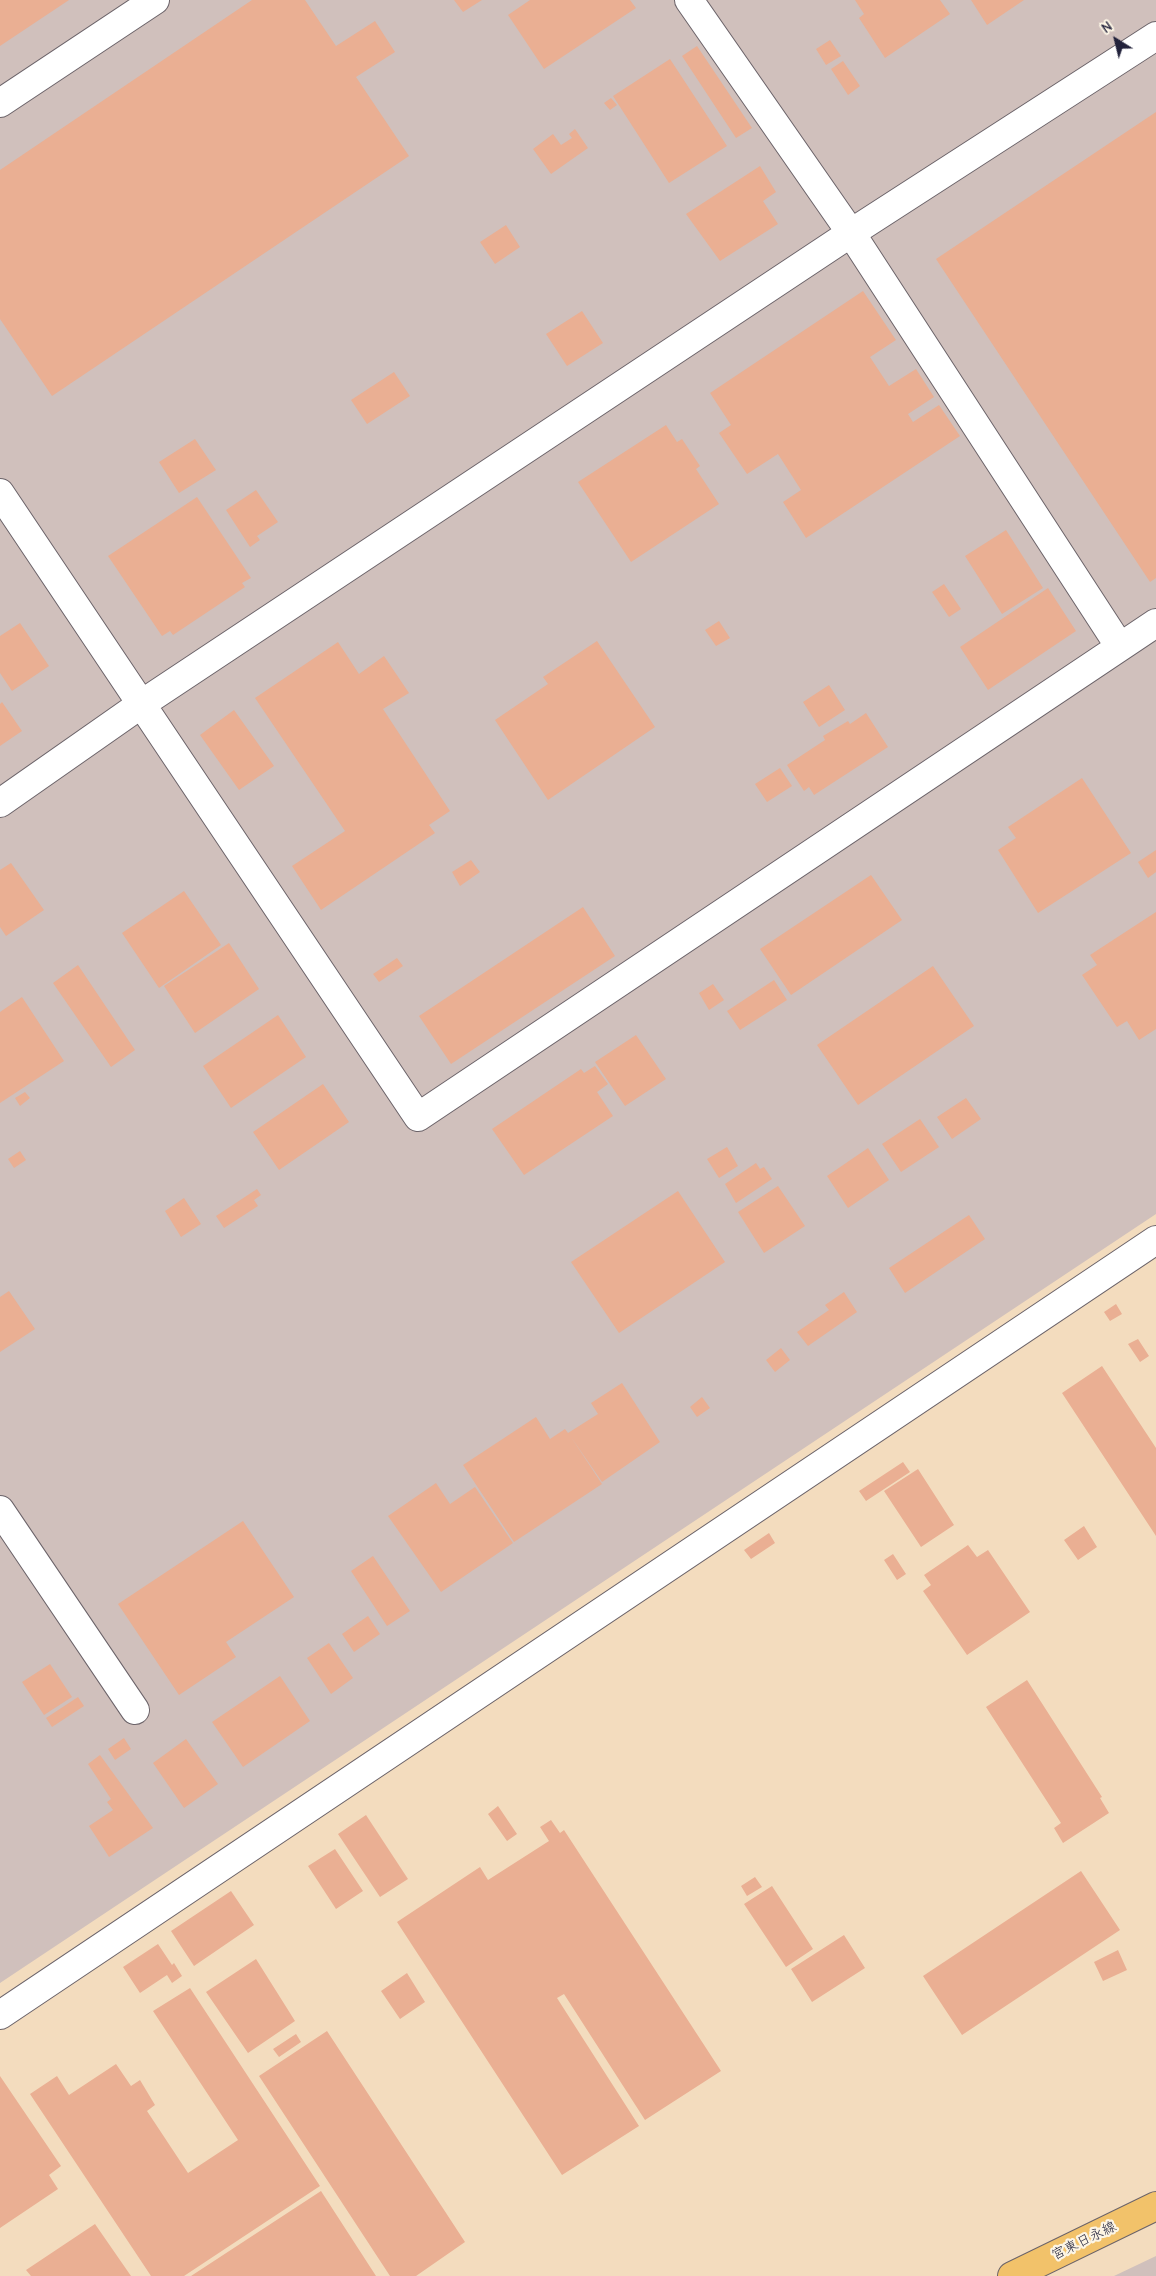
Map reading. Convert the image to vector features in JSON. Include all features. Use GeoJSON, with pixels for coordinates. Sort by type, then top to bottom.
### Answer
{"type":"FeatureCollection","features":[{"type":"Feature","properties":{"kind":"main road","name":"宮東日永線"},"geometry":{"type":"LineString","coordinates":[[1012,2276],[1156,2206]]}},
{"type":"Feature","properties":{"kind":"street"},"geometry":{"type":"LineString","coordinates":[[0,103],[155,0]]}},
{"type":"Feature","properties":{"kind":"street"},"geometry":{"type":"LineString","coordinates":[[688,0],[851,233],[1120,647]]}},
{"type":"Feature","properties":{"kind":"street"},"geometry":{"type":"LineString","coordinates":[[0,803],[140,706],[851,233],[1156,36]]}},
{"type":"Feature","properties":{"kind":"street"},"geometry":{"type":"LineString","coordinates":[[0,493],[140,706],[418,1117],[1156,623]]}},
{"type":"Feature","properties":{"kind":"street"},"geometry":{"type":"LineString","coordinates":[[0,2015],[1156,1240]]}},
{"type":"Feature","properties":{"kind":"street"},"geometry":{"type":"LineString","coordinates":[[0,1510],[135,1710]]}},
{"type":"Feature","properties":{"kind":"shaded area"},"geometry":{"type":"Polygon","coordinates":[[[0,0],[1156,0],[1156,1214],[0,1983],[0,0]]]}},
{"type":"Feature","properties":{"kind":"shaded area"},"geometry":{"type":"Polygon","coordinates":[[[1156,2256],[1156,2276],[1114,2276],[1156,2256]]]}},
{"type":"Feature","properties":{"kind":"building"},"geometry":{"type":"Polygon","coordinates":[[[0,0],[69,0],[0,46],[0,0]]]}},
{"type":"Feature","properties":{"kind":"building"},"geometry":{"type":"Polygon","coordinates":[[[252,0],[305,0],[336,46],[375,21],[395,52],[356,77],[409,156],[52,396],[0,319],[0,170],[252,0]]]}},
{"type":"Feature","properties":{"kind":"building"},"geometry":{"type":"Polygon","coordinates":[[[454,0],[482,0],[463,12],[454,0]]]}},
{"type":"Feature","properties":{"kind":"building"},"geometry":{"type":"Polygon","coordinates":[[[530,0],[630,0],[636,8],[544,69],[508,15],[530,0]]]}},
{"type":"Feature","properties":{"kind":"building"},"geometry":{"type":"Polygon","coordinates":[[[855,0],[940,0],[950,14],[885,58],[859,18],[864,14],[855,0]]]}},
{"type":"Feature","properties":{"kind":"building"},"geometry":{"type":"Polygon","coordinates":[[[971,0],[1024,0],[987,25],[971,0]]]}},
{"type":"Feature","properties":{"kind":"building"},"geometry":{"type":"Polygon","coordinates":[[[830,40],[841,56],[826,65],[816,49],[830,40]]]}},
{"type":"Feature","properties":{"kind":"building"},"geometry":{"type":"Polygon","coordinates":[[[697,46],[752,128],[736,138],[682,56],[697,46]]]}},
{"type":"Feature","properties":{"kind":"building"},"geometry":{"type":"Polygon","coordinates":[[[670,59],[727,146],[669,183],[613,96],[670,59]]]}},
{"type":"Feature","properties":{"kind":"building"},"geometry":{"type":"Polygon","coordinates":[[[843,61],[860,86],[848,95],[831,69],[843,61]]]}},
{"type":"Feature","properties":{"kind":"building"},"geometry":{"type":"Polygon","coordinates":[[[611,98],[617,105],[610,110],[604,103],[611,98]]]}},
{"type":"Feature","properties":{"kind":"building"},"geometry":{"type":"Polygon","coordinates":[[[1156,112],[1156,578],[1150,582],[936,259],[1156,112]]]}},
{"type":"Feature","properties":{"kind":"building"},"geometry":{"type":"Polygon","coordinates":[[[575,129],[588,148],[551,174],[533,149],[553,134],[561,145],[572,138],[569,134],[575,129]]]}},
{"type":"Feature","properties":{"kind":"building"},"geometry":{"type":"Polygon","coordinates":[[[760,166],[776,192],[763,201],[778,224],[720,261],[686,214],[760,166]]]}},
{"type":"Feature","properties":{"kind":"building"},"geometry":{"type":"Polygon","coordinates":[[[506,225],[520,247],[495,264],[480,242],[506,225]]]}},
{"type":"Feature","properties":{"kind":"building"},"geometry":{"type":"Polygon","coordinates":[[[863,291],[896,340],[870,357],[889,386],[916,369],[934,397],[908,414],[913,422],[939,405],[960,436],[806,538],[783,502],[801,490],[778,454],[747,474],[719,433],[731,425],[710,393],[863,291]]]}},
{"type":"Feature","properties":{"kind":"building"},"geometry":{"type":"Polygon","coordinates":[[[582,311],[603,343],[567,366],[546,334],[582,311]]]}},
{"type":"Feature","properties":{"kind":"building"},"geometry":{"type":"Polygon","coordinates":[[[394,372],[410,396],[367,424],[351,400],[394,372]]]}},
{"type":"Feature","properties":{"kind":"building"},"geometry":{"type":"Polygon","coordinates":[[[666,425],[677,442],[682,439],[700,466],[696,469],[719,504],[631,562],[578,482],[666,425]]]}},
{"type":"Feature","properties":{"kind":"building"},"geometry":{"type":"Polygon","coordinates":[[[195,439],[216,470],[179,493],[159,462],[195,439]]]}},
{"type":"Feature","properties":{"kind":"building"},"geometry":{"type":"Polygon","coordinates":[[[256,490],[278,522],[257,536],[260,540],[250,547],[226,510],[256,490]]]}},
{"type":"Feature","properties":{"kind":"building"},"geometry":{"type":"Polygon","coordinates":[[[197,497],[251,578],[242,583],[245,587],[173,635],[170,631],[162,636],[108,556],[197,497]]]}},
{"type":"Feature","properties":{"kind":"building"},"geometry":{"type":"Polygon","coordinates":[[[1006,530],[1043,588],[1002,614],[965,556],[1006,530]]]}},
{"type":"Feature","properties":{"kind":"building"},"geometry":{"type":"Polygon","coordinates":[[[944,584],[961,609],[949,617],[932,592],[944,584]]]}},
{"type":"Feature","properties":{"kind":"building"},"geometry":{"type":"Polygon","coordinates":[[[1048,588],[1076,631],[988,690],[960,647],[1048,588]]]}},
{"type":"Feature","properties":{"kind":"building"},"geometry":{"type":"Polygon","coordinates":[[[719,621],[730,638],[716,646],[705,630],[719,621]]]}},
{"type":"Feature","properties":{"kind":"building"},"geometry":{"type":"Polygon","coordinates":[[[20,623],[49,666],[12,691],[0,673],[0,636],[20,623]]]}},
{"type":"Feature","properties":{"kind":"building"},"geometry":{"type":"Polygon","coordinates":[[[597,641],[655,727],[548,800],[495,720],[548,684],[543,677],[597,641]]]}},
{"type":"Feature","properties":{"kind":"building"},"geometry":{"type":"Polygon","coordinates":[[[338,642],[359,674],[384,656],[409,693],[383,709],[450,811],[429,825],[435,833],[321,910],[292,866],[345,831],[255,698],[338,642]]]}},
{"type":"Feature","properties":{"kind":"building"},"geometry":{"type":"Polygon","coordinates":[[[829,685],[845,710],[819,727],[803,702],[829,685]]]}},
{"type":"Feature","properties":{"kind":"building"},"geometry":{"type":"Polygon","coordinates":[[[2,702],[22,731],[0,746],[0,704],[2,702]]]}},
{"type":"Feature","properties":{"kind":"building"},"geometry":{"type":"Polygon","coordinates":[[[234,710],[274,766],[239,790],[200,735],[234,710]]]}},
{"type":"Feature","properties":{"kind":"building"},"geometry":{"type":"Polygon","coordinates":[[[866,713],[888,747],[814,795],[809,787],[804,791],[787,765],[825,740],[823,736],[848,721],[850,724],[866,713]]]}},
{"type":"Feature","properties":{"kind":"building"},"geometry":{"type":"Polygon","coordinates":[[[780,768],[792,786],[767,802],[755,784],[780,768]]]}},
{"type":"Feature","properties":{"kind":"building"},"geometry":{"type":"Polygon","coordinates":[[[1082,778],[1131,853],[1038,913],[998,850],[1016,838],[1008,827],[1082,778]]]}},
{"type":"Feature","properties":{"kind":"building"},"geometry":{"type":"Polygon","coordinates":[[[1156,850],[1156,872],[1148,878],[1138,862],[1156,850]]]}},
{"type":"Feature","properties":{"kind":"building"},"geometry":{"type":"Polygon","coordinates":[[[471,860],[480,872],[460,886],[452,872],[471,860]]]}},
{"type":"Feature","properties":{"kind":"building"},"geometry":{"type":"Polygon","coordinates":[[[11,863],[44,910],[6,936],[0,927],[0,870],[11,863]]]}},
{"type":"Feature","properties":{"kind":"building"},"geometry":{"type":"Polygon","coordinates":[[[871,875],[902,920],[791,995],[760,949],[871,875]]]}},
{"type":"Feature","properties":{"kind":"building"},"geometry":{"type":"Polygon","coordinates":[[[184,891],[221,945],[159,988],[122,933],[184,891]]]}},
{"type":"Feature","properties":{"kind":"building"},"geometry":{"type":"Polygon","coordinates":[[[583,907],[615,956],[451,1064],[419,1016],[583,907]]]}},
{"type":"Feature","properties":{"kind":"building"},"geometry":{"type":"Polygon","coordinates":[[[1156,912],[1156,1029],[1139,1040],[1127,1021],[1117,1027],[1082,975],[1097,965],[1090,955],[1156,912]]]}},
{"type":"Feature","properties":{"kind":"building"},"geometry":{"type":"Polygon","coordinates":[[[229,943],[259,989],[195,1033],[164,986],[229,943]]]}},
{"type":"Feature","properties":{"kind":"building"},"geometry":{"type":"Polygon","coordinates":[[[397,958],[403,966],[379,982],[373,974],[397,958]]]}},
{"type":"Feature","properties":{"kind":"building"},"geometry":{"type":"Polygon","coordinates":[[[78,965],[135,1050],[111,1067],[53,983],[78,965]]]}},
{"type":"Feature","properties":{"kind":"building"},"geometry":{"type":"Polygon","coordinates":[[[933,966],[974,1026],[858,1105],[817,1045],[933,966]]]}},
{"type":"Feature","properties":{"kind":"building"},"geometry":{"type":"Polygon","coordinates":[[[774,980],[787,1000],[740,1030],[727,1011],[774,980]]]}},
{"type":"Feature","properties":{"kind":"building"},"geometry":{"type":"Polygon","coordinates":[[[713,984],[724,1000],[709,1010],[699,993],[713,984]]]}},
{"type":"Feature","properties":{"kind":"building"},"geometry":{"type":"Polygon","coordinates":[[[22,997],[64,1061],[0,1103],[0,1012],[22,997]]]}},
{"type":"Feature","properties":{"kind":"building"},"geometry":{"type":"Polygon","coordinates":[[[278,1015],[306,1057],[231,1108],[203,1066],[278,1015]]]}},
{"type":"Feature","properties":{"kind":"building"},"geometry":{"type":"Polygon","coordinates":[[[636,1035],[666,1079],[625,1106],[595,1062],[636,1035]]]}},
{"type":"Feature","properties":{"kind":"building"},"geometry":{"type":"Polygon","coordinates":[[[595,1066],[608,1084],[597,1092],[613,1116],[524,1175],[492,1129],[581,1069],[584,1073],[595,1066]]]}},
{"type":"Feature","properties":{"kind":"building"},"geometry":{"type":"Polygon","coordinates":[[[323,1084],[349,1122],[279,1170],[253,1132],[323,1084]]]}},
{"type":"Feature","properties":{"kind":"building"},"geometry":{"type":"Polygon","coordinates":[[[25,1092],[30,1098],[20,1106],[15,1098],[25,1092]]]}},
{"type":"Feature","properties":{"kind":"building"},"geometry":{"type":"Polygon","coordinates":[[[966,1098],[981,1119],[952,1139],[937,1117],[966,1098]]]}},
{"type":"Feature","properties":{"kind":"building"},"geometry":{"type":"Polygon","coordinates":[[[920,1119],[939,1147],[901,1172],[882,1144],[920,1119]]]}},
{"type":"Feature","properties":{"kind":"building"},"geometry":{"type":"Polygon","coordinates":[[[727,1147],[738,1166],[719,1178],[707,1159],[727,1147]]]}},
{"type":"Feature","properties":{"kind":"building"},"geometry":{"type":"Polygon","coordinates":[[[868,1148],[889,1180],[848,1208],[827,1176],[868,1148]]]}},
{"type":"Feature","properties":{"kind":"building"},"geometry":{"type":"Polygon","coordinates":[[[20,1151],[26,1160],[14,1168],[8,1159],[20,1151]]]}},
{"type":"Feature","properties":{"kind":"building"},"geometry":{"type":"Polygon","coordinates":[[[756,1163],[760,1169],[764,1167],[772,1179],[736,1203],[725,1184],[756,1163]]]}},
{"type":"Feature","properties":{"kind":"building"},"geometry":{"type":"Polygon","coordinates":[[[778,1186],[805,1226],[764,1253],[738,1212],[778,1186]]]}},
{"type":"Feature","properties":{"kind":"building"},"geometry":{"type":"Polygon","coordinates":[[[257,1189],[261,1195],[254,1200],[258,1206],[224,1228],[216,1216],[257,1189]]]}},
{"type":"Feature","properties":{"kind":"building"},"geometry":{"type":"Polygon","coordinates":[[[678,1191],[725,1262],[619,1333],[571,1262],[678,1191]]]}},
{"type":"Feature","properties":{"kind":"building"},"geometry":{"type":"Polygon","coordinates":[[[184,1198],[201,1224],[181,1237],[165,1211],[184,1198]]]}},
{"type":"Feature","properties":{"kind":"building"},"geometry":{"type":"Polygon","coordinates":[[[969,1215],[985,1239],[905,1293],[889,1268],[969,1215]]]}},
{"type":"Feature","properties":{"kind":"building"},"geometry":{"type":"Polygon","coordinates":[[[9,1291],[35,1329],[0,1352],[0,1297],[9,1291]]]}},
{"type":"Feature","properties":{"kind":"building"},"geometry":{"type":"Polygon","coordinates":[[[844,1292],[857,1312],[808,1346],[797,1332],[829,1310],[825,1305],[844,1292]]]}},
{"type":"Feature","properties":{"kind":"building"},"geometry":{"type":"Polygon","coordinates":[[[1116,1304],[1122,1314],[1110,1321],[1104,1312],[1116,1304]]]}},
{"type":"Feature","properties":{"kind":"building"},"geometry":{"type":"Polygon","coordinates":[[[1138,1339],[1149,1356],[1140,1362],[1128,1344],[1138,1339]]]}},
{"type":"Feature","properties":{"kind":"building"},"geometry":{"type":"Polygon","coordinates":[[[781,1348],[790,1360],[775,1372],[766,1360],[781,1348]]]}},
{"type":"Feature","properties":{"kind":"building"},"geometry":{"type":"Polygon","coordinates":[[[1102,1366],[1156,1448],[1156,1536],[1062,1393],[1102,1366]]]}},
{"type":"Feature","properties":{"kind":"building"},"geometry":{"type":"Polygon","coordinates":[[[622,1383],[660,1442],[602,1482],[571,1437],[602,1484],[514,1542],[463,1465],[536,1417],[550,1439],[565,1429],[568,1433],[598,1414],[591,1403],[622,1383]]]}},
{"type":"Feature","properties":{"kind":"building"},"geometry":{"type":"Polygon","coordinates":[[[702,1397],[710,1408],[697,1417],[690,1407],[702,1397]]]}},
{"type":"Feature","properties":{"kind":"building"},"geometry":{"type":"Polygon","coordinates":[[[903,1462],[910,1472],[866,1501],[859,1491],[903,1462]]]}},
{"type":"Feature","properties":{"kind":"building"},"geometry":{"type":"Polygon","coordinates":[[[918,1469],[954,1525],[921,1547],[884,1491],[918,1469]]]}},
{"type":"Feature","properties":{"kind":"building"},"geometry":{"type":"Polygon","coordinates":[[[436,1483],[450,1504],[475,1487],[513,1543],[441,1592],[388,1516],[436,1483]]]}},
{"type":"Feature","properties":{"kind":"building"},"geometry":{"type":"Polygon","coordinates":[[[243,1521],[294,1597],[226,1642],[236,1657],[179,1695],[118,1604],[243,1521]]]}},
{"type":"Feature","properties":{"kind":"building"},"geometry":{"type":"Polygon","coordinates":[[[1084,1526],[1097,1547],[1078,1560],[1064,1540],[1084,1526]]]}},
{"type":"Feature","properties":{"kind":"building"},"geometry":{"type":"Polygon","coordinates":[[[769,1533],[775,1543],[751,1559],[744,1550],[769,1533]]]}},
{"type":"Feature","properties":{"kind":"building"},"geometry":{"type":"Polygon","coordinates":[[[968,1545],[977,1557],[988,1550],[1030,1612],[967,1655],[923,1591],[931,1585],[924,1575],[968,1545]]]}},
{"type":"Feature","properties":{"kind":"building"},"geometry":{"type":"Polygon","coordinates":[[[893,1554],[906,1574],[897,1580],[884,1560],[893,1554]]]}},
{"type":"Feature","properties":{"kind":"building"},"geometry":{"type":"Polygon","coordinates":[[[373,1556],[410,1611],[387,1626],[351,1571],[373,1556]]]}},
{"type":"Feature","properties":{"kind":"building"},"geometry":{"type":"Polygon","coordinates":[[[368,1616],[380,1634],[354,1652],[342,1634],[368,1616]]]}},
{"type":"Feature","properties":{"kind":"building"},"geometry":{"type":"Polygon","coordinates":[[[329,1643],[353,1678],[331,1694],[307,1658],[329,1643]]]}},
{"type":"Feature","properties":{"kind":"building"},"geometry":{"type":"Polygon","coordinates":[[[50,1664],[72,1697],[44,1715],[22,1682],[50,1664]]]}},
{"type":"Feature","properties":{"kind":"building"},"geometry":{"type":"Polygon","coordinates":[[[280,1676],[310,1721],[243,1767],[212,1722],[280,1676]]]}},
{"type":"Feature","properties":{"kind":"building"},"geometry":{"type":"Polygon","coordinates":[[[1027,1680],[1102,1797],[1100,1798],[1109,1813],[1063,1843],[1054,1828],[1061,1823],[986,1707],[1027,1680]]]}},
{"type":"Feature","properties":{"kind":"building"},"geometry":{"type":"Polygon","coordinates":[[[78,1697],[84,1706],[52,1727],[46,1718],[78,1697]]]}},
{"type":"Feature","properties":{"kind":"building"},"geometry":{"type":"Polygon","coordinates":[[[124,1738],[131,1749],[115,1760],[108,1749],[124,1738]]]}},
{"type":"Feature","properties":{"kind":"building"},"geometry":{"type":"Polygon","coordinates":[[[186,1739],[218,1784],[184,1808],[153,1763],[186,1739]]]}},
{"type":"Feature","properties":{"kind":"building"},"geometry":{"type":"Polygon","coordinates":[[[100,1755],[153,1828],[109,1857],[89,1826],[113,1810],[107,1802],[111,1799],[88,1764],[100,1755]]]}},
{"type":"Feature","properties":{"kind":"building"},"geometry":{"type":"Polygon","coordinates":[[[498,1806],[517,1834],[507,1841],[488,1814],[498,1806]]]}},
{"type":"Feature","properties":{"kind":"building"},"geometry":{"type":"Polygon","coordinates":[[[366,1815],[408,1879],[380,1897],[338,1834],[366,1815]]]}},
{"type":"Feature","properties":{"kind":"building"},"geometry":{"type":"Polygon","coordinates":[[[551,1820],[560,1833],[564,1830],[721,2071],[645,2120],[564,1994],[557,1998],[639,2126],[562,2175],[397,1922],[480,1867],[488,1880],[549,1841],[540,1827],[551,1820]]]}},
{"type":"Feature","properties":{"kind":"building"},"geometry":{"type":"Polygon","coordinates":[[[335,1849],[363,1891],[336,1909],[308,1866],[335,1849]]]}},
{"type":"Feature","properties":{"kind":"building"},"geometry":{"type":"Polygon","coordinates":[[[1081,1871],[1120,1930],[962,2035],[923,1976],[1081,1871]]]}},
{"type":"Feature","properties":{"kind":"building"},"geometry":{"type":"Polygon","coordinates":[[[755,1877],[762,1887],[747,1896],[741,1886],[755,1877]]]}},
{"type":"Feature","properties":{"kind":"building"},"geometry":{"type":"Polygon","coordinates":[[[772,1886],[813,1949],[786,1967],[744,1904],[772,1886]]]}},
{"type":"Feature","properties":{"kind":"building"},"geometry":{"type":"Polygon","coordinates":[[[231,1891],[254,1925],[194,1966],[171,1931],[231,1891]]]}},
{"type":"Feature","properties":{"kind":"building"},"geometry":{"type":"Polygon","coordinates":[[[844,1935],[865,1968],[812,2002],[791,1969],[844,1935]]]}},
{"type":"Feature","properties":{"kind":"building"},"geometry":{"type":"Polygon","coordinates":[[[158,1944],[182,1976],[172,1983],[167,1975],[140,1993],[123,1967],[158,1944]]]}},
{"type":"Feature","properties":{"kind":"building"},"geometry":{"type":"Polygon","coordinates":[[[1118,1950],[1127,1970],[1103,1981],[1094,1962],[1118,1950]]]}},
{"type":"Feature","properties":{"kind":"building"},"geometry":{"type":"Polygon","coordinates":[[[256,1959],[295,2021],[248,2053],[206,1992],[256,1959]]]}},
{"type":"Feature","properties":{"kind":"building"},"geometry":{"type":"Polygon","coordinates":[[[407,1973],[425,2002],[400,2019],[381,1991],[407,1973]]]}},
{"type":"Feature","properties":{"kind":"building"},"geometry":{"type":"Polygon","coordinates":[[[190,1988],[320,2186],[184,2276],[151,2276],[30,2094],[57,2076],[69,2095],[116,2064],[131,2086],[140,2080],[155,2105],[147,2111],[188,2173],[238,2140],[153,2011],[190,1988]]]}},
{"type":"Feature","properties":{"kind":"building"},"geometry":{"type":"Polygon","coordinates":[[[327,2031],[465,2242],[416,2276],[390,2276],[259,2076],[327,2031]]]}},
{"type":"Feature","properties":{"kind":"building"},"geometry":{"type":"Polygon","coordinates":[[[296,2034],[301,2042],[279,2057],[273,2049],[296,2034]]]}},
{"type":"Feature","properties":{"kind":"building"},"geometry":{"type":"Polygon","coordinates":[[[0,2076],[61,2166],[49,2175],[58,2189],[0,2228],[0,2076]]]}},
{"type":"Feature","properties":{"kind":"building"},"geometry":{"type":"Polygon","coordinates":[[[321,2191],[376,2276],[191,2276],[321,2191]]]}},
{"type":"Feature","properties":{"kind":"building"},"geometry":{"type":"Polygon","coordinates":[[[95,2224],[131,2276],[31,2276],[26,2270],[95,2224]]]}}]}
